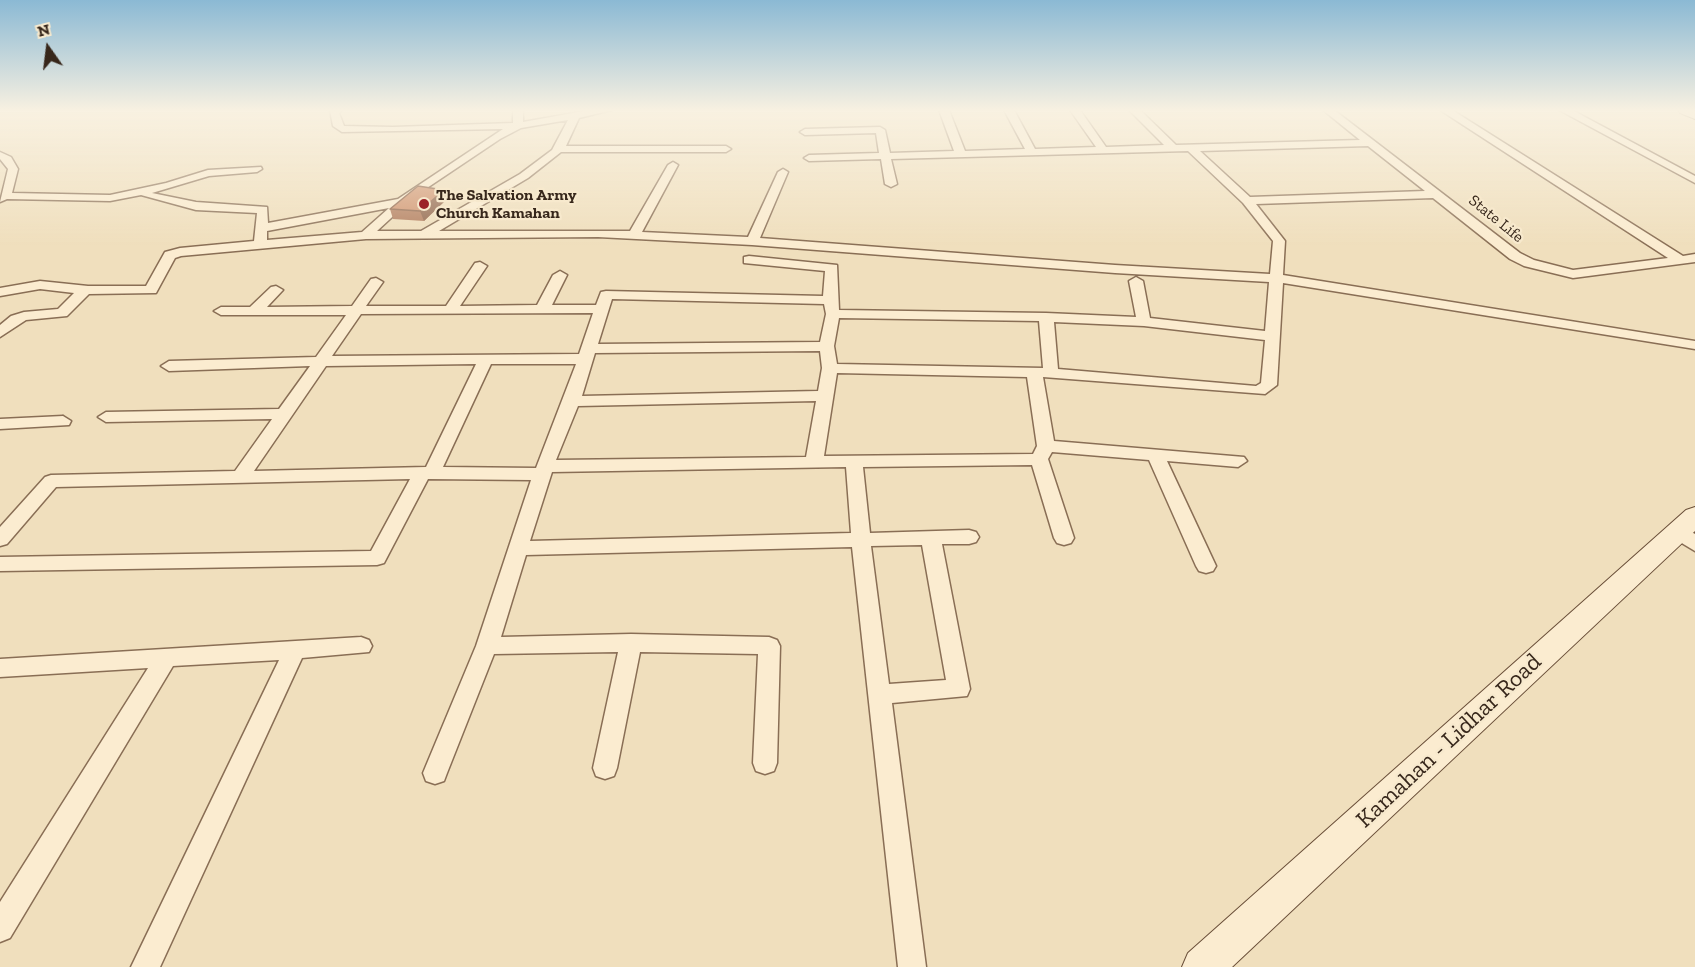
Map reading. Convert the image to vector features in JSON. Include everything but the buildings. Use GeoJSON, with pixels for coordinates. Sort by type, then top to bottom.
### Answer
{"type":"FeatureCollection","features":[{"type":"Feature","properties":{"kind":"main road","name":"Kamahan - Lidhar Road"},"geometry":{"type":"LineString","coordinates":[[1202,967],[1689,530]]}},
{"type":"Feature","properties":{"kind":"street"},"geometry":{"type":"LineString","coordinates":[[0,155],[7,159],[13,169],[3,197],[110,198],[169,186],[208,173],[257,169]]}},
{"type":"Feature","properties":{"kind":"street"},"geometry":{"type":"LineString","coordinates":[[366,236],[403,201],[470,155]]}},
{"type":"Feature","properties":{"kind":"street"},"geometry":{"type":"LineString","coordinates":[[426,233],[524,176],[550,155]]}},
{"type":"Feature","properties":{"kind":"street"},"geometry":{"type":"LineString","coordinates":[[809,158],[882,155]]}},
{"type":"Feature","properties":{"kind":"street"},"geometry":{"type":"LineString","coordinates":[[885,155],[891,184]]}},
{"type":"Feature","properties":{"kind":"street"},"geometry":{"type":"LineString","coordinates":[[830,368],[1043,373],[1259,391],[1269,385],[1280,242],[1247,201],[1199,155]]}},
{"type":"Feature","properties":{"kind":"street"},"geometry":{"type":"LineString","coordinates":[[1386,155],[1439,194]]}},
{"type":"Feature","properties":{"kind":"street"},"geometry":{"type":"LineString","coordinates":[[1516,155],[1681,260]]}},
{"type":"Feature","properties":{"kind":"street"},"geometry":{"type":"LineString","coordinates":[[1648,155],[1695,180]]}},
{"type":"Feature","properties":{"kind":"street"},"geometry":{"type":"LineString","coordinates":[[634,235],[673,165]]}},
{"type":"Feature","properties":{"kind":"street"},"geometry":{"type":"LineString","coordinates":[[752,241],[783,172]]}},
{"type":"Feature","properties":{"kind":"street"},"geometry":{"type":"LineString","coordinates":[[137,192],[196,206],[263,210],[260,244]]}},
{"type":"Feature","properties":{"kind":"street","name":"State Life"},"geometry":{"type":"LineString","coordinates":[[1247,201],[1439,194],[1515,256],[1529,263],[1573,274],[1695,258]]}},
{"type":"Feature","properties":{"kind":"street"},"geometry":{"type":"LineString","coordinates":[[261,228],[403,201]]}},
{"type":"Feature","properties":{"kind":"street"},"geometry":{"type":"LineString","coordinates":[[0,292],[40,285],[88,290],[151,290],[174,253],[260,244],[426,233],[634,235],[930,253],[1275,284],[1695,345]]}},
{"type":"Feature","properties":{"kind":"street"},"geometry":{"type":"LineString","coordinates":[[748,260],[832,268],[827,346],[830,368],[814,463]]}},
{"type":"Feature","properties":{"kind":"street"},"geometry":{"type":"LineString","coordinates":[[451,308],[480,266]]}},
{"type":"Feature","properties":{"kind":"street"},"geometry":{"type":"LineString","coordinates":[[543,308],[560,275]]}},
{"type":"Feature","properties":{"kind":"street"},"geometry":{"type":"LineString","coordinates":[[1136,281],[1144,322]]}},
{"type":"Feature","properties":{"kind":"street"},"geometry":{"type":"LineString","coordinates":[[241,476],[376,282]]}},
{"type":"Feature","properties":{"kind":"street"},"geometry":{"type":"LineString","coordinates":[[1194,283],[1275,284]]}},
{"type":"Feature","properties":{"kind":"street"},"geometry":{"type":"LineString","coordinates":[[0,333],[16,319],[24,316],[62,313],[81,292],[88,290]]}},
{"type":"Feature","properties":{"kind":"street"},"geometry":{"type":"LineString","coordinates":[[254,311],[276,290]]}},
{"type":"Feature","properties":{"kind":"street"},"geometry":{"type":"LineString","coordinates":[[435,773],[487,646],[544,470],[572,401],[606,295],[1144,322],[1273,336]]}},
{"type":"Feature","properties":{"kind":"street"},"geometry":{"type":"LineString","coordinates":[[221,311],[602,309]]}},
{"type":"Feature","properties":{"kind":"street"},"geometry":{"type":"LineString","coordinates":[[1046,317],[1042,453],[1064,538]]}},
{"type":"Feature","properties":{"kind":"street"},"geometry":{"type":"LineString","coordinates":[[169,366],[323,361],[485,361],[587,354],[827,346]]}},
{"type":"Feature","properties":{"kind":"street"},"geometry":{"type":"LineString","coordinates":[[0,564],[377,558],[427,473],[485,361]]}},
{"type":"Feature","properties":{"kind":"street"},"geometry":{"type":"LineString","coordinates":[[572,401],[824,396]]}},
{"type":"Feature","properties":{"kind":"street"},"geometry":{"type":"LineString","coordinates":[[106,417],[285,414]]}},
{"type":"Feature","properties":{"kind":"street"},"geometry":{"type":"LineString","coordinates":[[0,424],[63,421]]}},
{"type":"Feature","properties":{"kind":"street"},"geometry":{"type":"LineString","coordinates":[[0,538],[51,481],[814,463],[1042,453],[1156,455],[1238,461]]}},
{"type":"Feature","properties":{"kind":"street"},"geometry":{"type":"LineString","coordinates":[[1156,455],[1206,566]]}},
{"type":"Feature","properties":{"kind":"street"},"geometry":{"type":"LineString","coordinates":[[854,461],[861,541],[912,967]]}},
{"type":"Feature","properties":{"kind":"street"},"geometry":{"type":"LineString","coordinates":[[518,548],[969,537]]}},
{"type":"Feature","properties":{"kind":"street"},"geometry":{"type":"LineString","coordinates":[[881,694],[959,689],[931,539]]}},
{"type":"Feature","properties":{"kind":"street"},"geometry":{"type":"LineString","coordinates":[[487,646],[631,643],[769,646],[765,763]]}},
{"type":"Feature","properties":{"kind":"street"},"geometry":{"type":"LineString","coordinates":[[605,768],[631,643]]}},
{"type":"Feature","properties":{"kind":"street"},"geometry":{"type":"LineString","coordinates":[[0,668],[361,646]]}},
{"type":"Feature","properties":{"kind":"street"},"geometry":{"type":"LineString","coordinates":[[145,967],[294,650]]}},
{"type":"Feature","properties":{"kind":"street"},"geometry":{"type":"LineString","coordinates":[[0,928],[166,658]]}},
{"type":"Feature","properties":{"kind":"place","name":"The Salvation Army Church Kamahan"},"geometry":{"type":"Point","coordinates":[424,204]}}]}
